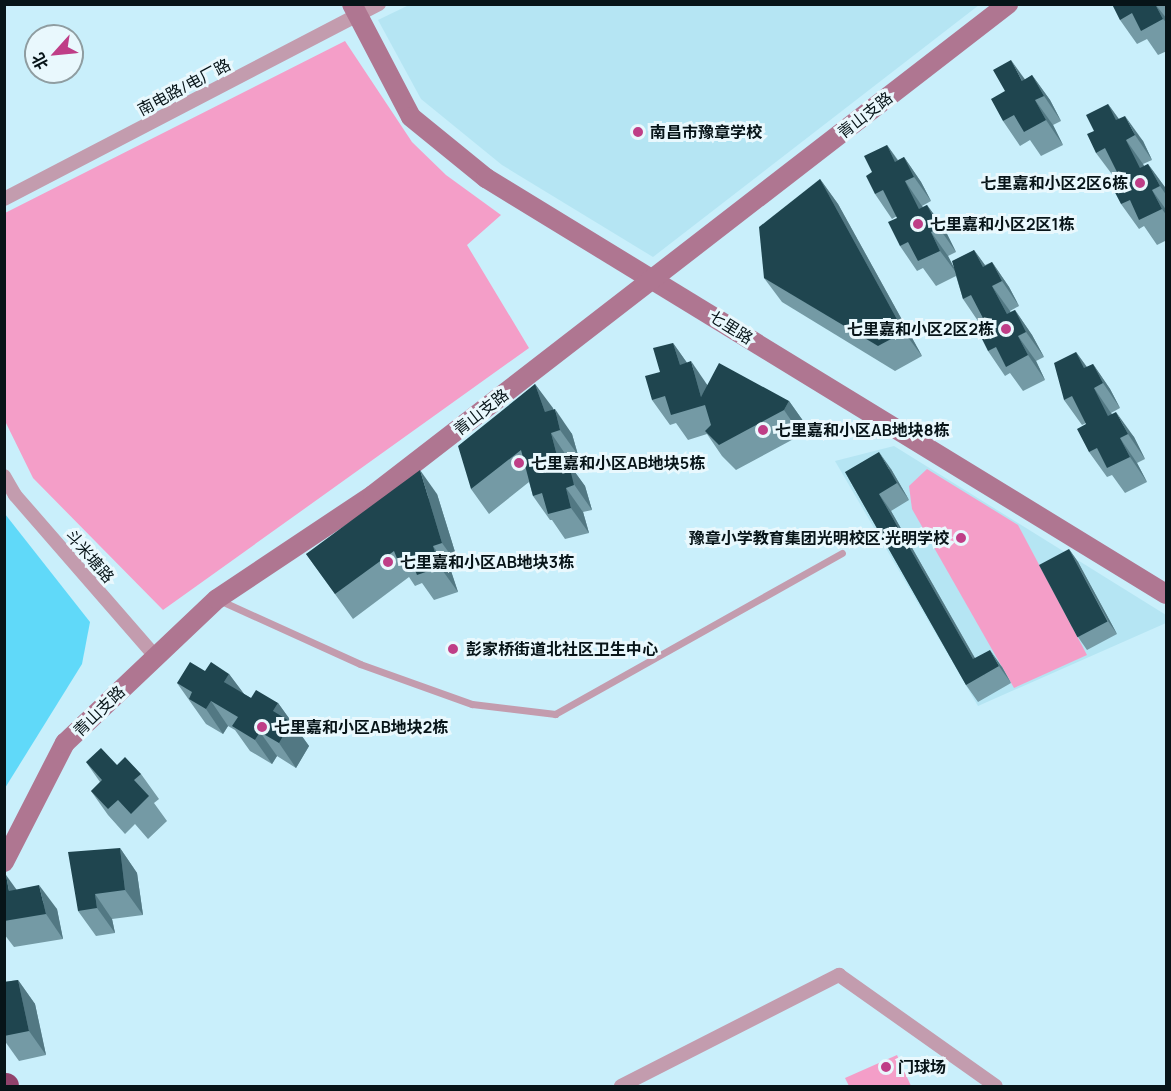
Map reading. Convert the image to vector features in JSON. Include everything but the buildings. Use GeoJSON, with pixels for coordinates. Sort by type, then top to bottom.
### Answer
{"type":"FeatureCollection","features":[{"type":"Feature","properties":{"kind":"street","name":"南电路/电厂路"},"geometry":{"type":"LineString","coordinates":[[4,199],[355,10],[379,4]]}},
{"type":"Feature","properties":{"kind":"street","name":"青山支路"},"geometry":{"type":"LineString","coordinates":[[4,862],[65,743],[217,599],[373,495],[1008,4]]}},
{"type":"Feature","properties":{"kind":"street","name":"七里路"},"geometry":{"type":"LineString","coordinates":[[355,10],[411,117],[486,178],[1167,594]]}},
{"type":"Feature","properties":{"kind":"street","name":"斗米塘路"},"geometry":{"type":"LineString","coordinates":[[4,476],[15,495],[155,656]]}},
{"type":"Feature","properties":{"kind":"street"},"geometry":{"type":"LineString","coordinates":[[621,1086],[839,975],[996,1086]]}},
{"type":"Feature","properties":{"kind":"lane"},"geometry":{"type":"LineString","coordinates":[[217,599],[360,664],[472,704],[555,714],[842,553]]}},
{"type":"Feature","properties":{"kind":"shaded area","name":"南昌市豫章学校"},"geometry":{"type":"Polygon","coordinates":[[[979,4],[653,257],[502,165],[421,99],[378,20],[409,5],[979,4]]]}},
{"type":"Feature","properties":{"kind":"shaded area"},"geometry":{"type":"Polygon","coordinates":[[[345,41],[412,142],[446,175],[501,215],[467,245],[529,348],[163,610],[33,478],[5,421],[5,213],[345,41]]]}},
{"type":"Feature","properties":{"kind":"shaded area","name":"豫章小学教育集团光明校区·光明学校"},"geometry":{"type":"Polygon","coordinates":[[[894,446],[1166,615],[1166,623],[978,706],[835,461],[894,446]]]}},
{"type":"Feature","properties":{"kind":"shaded area"},"geometry":{"type":"Polygon","coordinates":[[[927,469],[1018,525],[1087,655],[1014,688],[912,509],[909,486],[927,469]]]}},
{"type":"Feature","properties":{"kind":"shaded area","name":"门球场"},"geometry":{"type":"Polygon","coordinates":[[[897,1055],[911,1086],[849,1086],[845,1078],[897,1055]]]}},
{"type":"Feature","properties":{"kind":"water"},"geometry":{"type":"Polygon","coordinates":[[[5,514],[90,622],[82,664],[5,788],[5,514]]]}},
{"type":"Feature","properties":{"kind":"place","name":"南昌市豫章学校"},"geometry":{"type":"Point","coordinates":[638,132]}},
{"type":"Feature","properties":{"kind":"place","name":"七里嘉和小区2区6栋"},"geometry":{"type":"Point","coordinates":[1140,183]}},
{"type":"Feature","properties":{"kind":"place","name":"七里嘉和小区2区1栋"},"geometry":{"type":"Point","coordinates":[918,224]}},
{"type":"Feature","properties":{"kind":"place","name":"七里嘉和小区2区2栋"},"geometry":{"type":"Point","coordinates":[1006,329]}},
{"type":"Feature","properties":{"kind":"place","name":"七里嘉和小区AB地块8栋"},"geometry":{"type":"Point","coordinates":[763,430]}},
{"type":"Feature","properties":{"kind":"place","name":"七里嘉和小区AB地块5栋"},"geometry":{"type":"Point","coordinates":[519,463]}},
{"type":"Feature","properties":{"kind":"place","name":"豫章小学教育集团光明校区·光明学校"},"geometry":{"type":"Point","coordinates":[961,538]}},
{"type":"Feature","properties":{"kind":"place","name":"七里嘉和小区AB地块3栋"},"geometry":{"type":"Point","coordinates":[388,562]}},
{"type":"Feature","properties":{"kind":"place","name":"彭家桥街道北社区卫生中心"},"geometry":{"type":"Point","coordinates":[453,649]}},
{"type":"Feature","properties":{"kind":"place","name":"七里嘉和小区AB地块2栋"},"geometry":{"type":"Point","coordinates":[262,727]}},
{"type":"Feature","properties":{"kind":"place","name":"门球场"},"geometry":{"type":"Point","coordinates":[886,1067]}}]}
